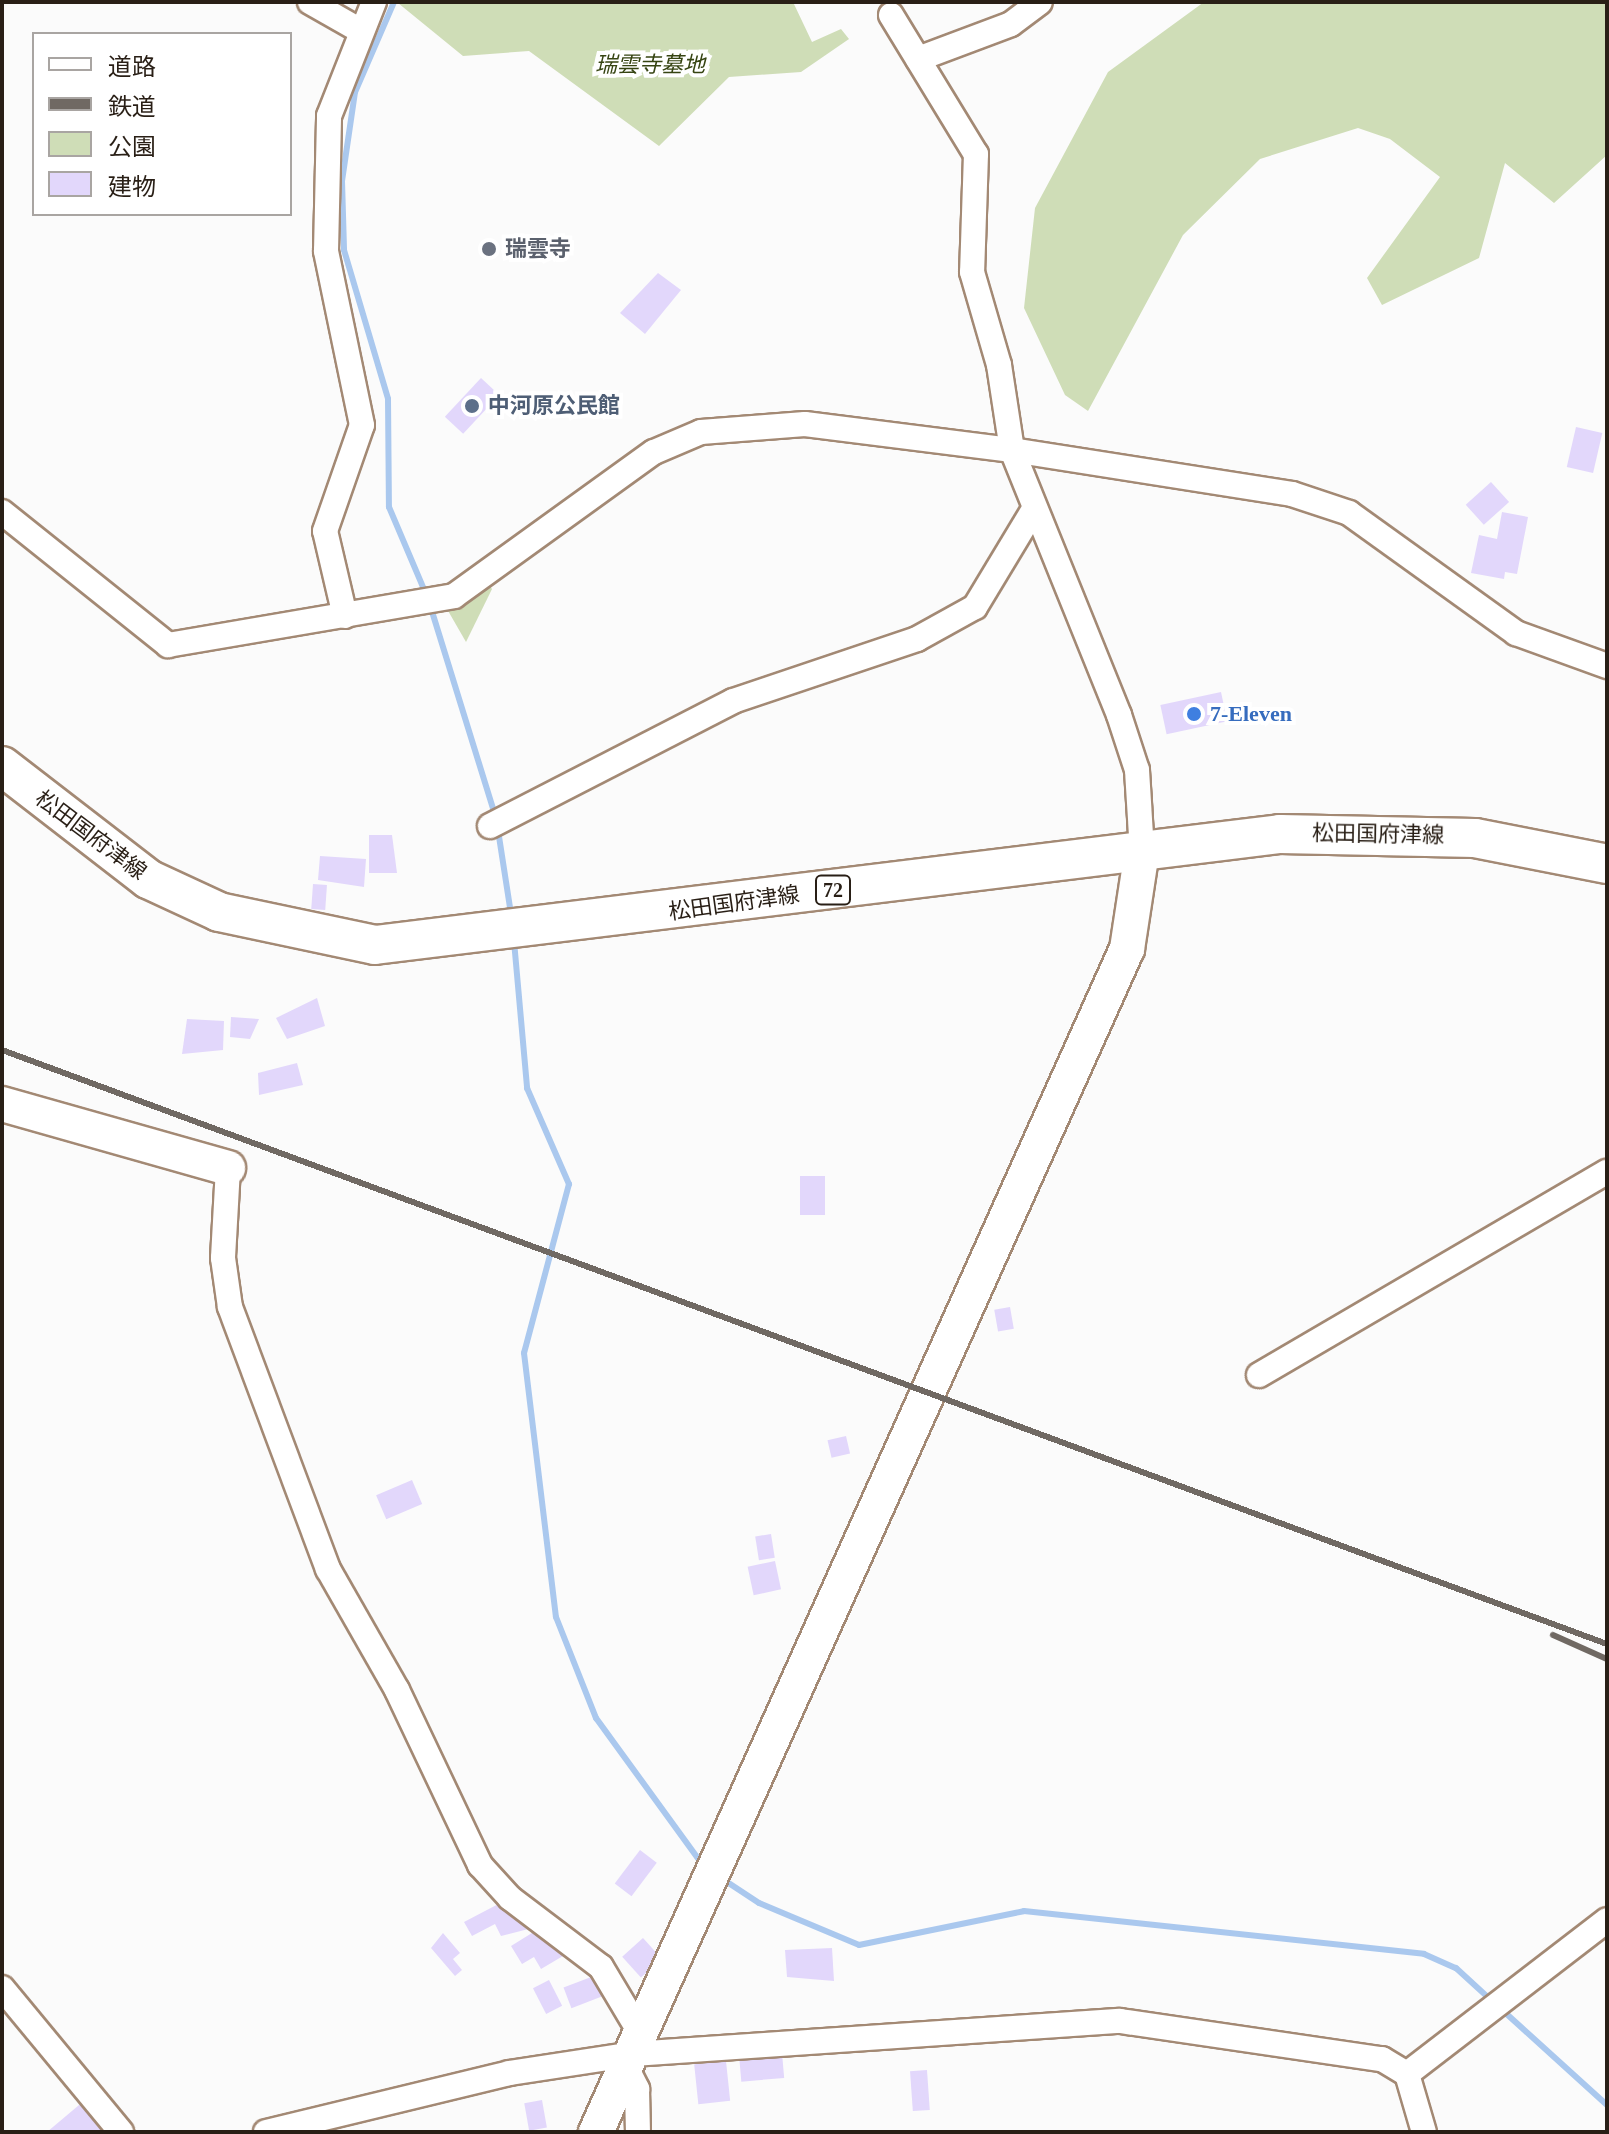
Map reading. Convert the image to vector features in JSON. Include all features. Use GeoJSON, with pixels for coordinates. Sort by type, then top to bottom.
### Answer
{"type":"FeatureCollection","features":[{"type":"Feature","properties":{"kind":"main road","name":"松田国府津線"},"geometry":{"type":"LineString","coordinates":[[2,766],[148,879],[219,912],[375,945],[515,933],[1280,834],[1408,832],[1607,864]]}},
{"type":"Feature","properties":{"kind":"street"},"geometry":{"type":"LineString","coordinates":[[310,2],[359,30]]}},
{"type":"Feature","properties":{"kind":"street"},"geometry":{"type":"LineString","coordinates":[[345,616],[325,531],[362,425],[326,251],[329,116],[359,30],[374,2]]}},
{"type":"Feature","properties":{"kind":"street"},"geometry":{"type":"LineString","coordinates":[[918,59],[1011,24],[1040,2]]}},
{"type":"Feature","properties":{"kind":"street"},"geometry":{"type":"LineString","coordinates":[[596,2132],[1127,949],[1142,851],[1137,770],[1119,715],[1033,511],[1012,450],[999,365],[972,272],[976,154],[891,15]]}},
{"type":"Feature","properties":{"kind":"street"},"geometry":{"type":"LineString","coordinates":[[2,512],[168,645],[434,602],[531,546],[654,452],[701,432],[805,424],[1012,450],[1292,494],[1349,513],[1516,633],[1607,666]]}},
{"type":"Feature","properties":{"kind":"street"},"geometry":{"type":"LineString","coordinates":[[496,824],[733,701],[917,639],[975,607],[1033,511]]}},
{"type":"Feature","properties":{"kind":"street"},"geometry":{"type":"LineString","coordinates":[[2,1104],[228,1168],[223,1258],[230,1307],[328,1569],[397,1690],[480,1865],[510,1898],[601,1967],[634,2052],[638,2132]]}},
{"type":"Feature","properties":{"kind":"street"},"geometry":{"type":"LineString","coordinates":[[1259,1375],[1607,1172]]}},
{"type":"Feature","properties":{"kind":"street"},"geometry":{"type":"LineString","coordinates":[[1407,2074],[1607,1920]]}},
{"type":"Feature","properties":{"kind":"street"},"geometry":{"type":"LineString","coordinates":[[2,1988],[121,2132]]}},
{"type":"Feature","properties":{"kind":"street"},"geometry":{"type":"LineString","coordinates":[[266,2132],[509,2073],[634,2052],[1120,2021],[1382,2059],[1407,2074],[1424,2132]]}},
{"type":"Feature","properties":{"kind":"green space","name":"瑞雲寺墓地"},"geometry":{"type":"Polygon","coordinates":[[[793,2],[812,42],[841,29],[849,39],[801,72],[729,77],[659,146],[529,51],[463,56],[398,3],[793,2]]]}},
{"type":"Feature","properties":{"kind":"green space"},"geometry":{"type":"Polygon","coordinates":[[[1204,2],[1607,2],[1607,155],[1554,203],[1505,163],[1479,258],[1382,305],[1367,278],[1440,177],[1390,139],[1358,128],[1260,159],[1183,235],[1088,411],[1065,395],[1024,308],[1035,208],[1108,72],[1204,2]]]}},
{"type":"Feature","properties":{"kind":"green space"},"geometry":{"type":"Polygon","coordinates":[[[487,582],[492,589],[466,642],[447,609],[487,582]]]}},
{"type":"Feature","properties":{"kind":"building"},"geometry":{"type":"Polygon","coordinates":[[[658,273],[681,290],[645,334],[620,313],[658,273]]]}},
{"type":"Feature","properties":{"kind":"building","name":"中河原公民館"},"geometry":{"type":"Polygon","coordinates":[[[481,378],[499,395],[463,434],[445,417],[481,378]]]}},
{"type":"Feature","properties":{"kind":"building"},"geometry":{"type":"Polygon","coordinates":[[[1576,427],[1602,433],[1593,473],[1567,467],[1576,427]]]}},
{"type":"Feature","properties":{"kind":"building"},"geometry":{"type":"Polygon","coordinates":[[[1491,482],[1509,502],[1484,525],[1466,505],[1491,482]]]}},
{"type":"Feature","properties":{"kind":"building"},"geometry":{"type":"Polygon","coordinates":[[[1502,512],[1528,517],[1517,574],[1505,572],[1504,579],[1471,573],[1479,535],[1497,539],[1502,512]]]}},
{"type":"Feature","properties":{"kind":"building","name":"7-Eleven"},"geometry":{"type":"Polygon","coordinates":[[[1221,692],[1227,721],[1167,734],[1160,705],[1221,692]]]}},
{"type":"Feature","properties":{"kind":"building"},"geometry":{"type":"Polygon","coordinates":[[[369,835],[392,835],[397,873],[369,873],[369,835]]]}},
{"type":"Feature","properties":{"kind":"building"},"geometry":{"type":"Polygon","coordinates":[[[320,856],[366,859],[364,887],[318,880],[320,856]]]}},
{"type":"Feature","properties":{"kind":"building"},"geometry":{"type":"Polygon","coordinates":[[[313,884],[327,885],[325,910],[311,909],[313,884]]]}},
{"type":"Feature","properties":{"kind":"building"},"geometry":{"type":"Polygon","coordinates":[[[317,998],[325,1026],[287,1039],[276,1018],[317,998]]]}},
{"type":"Feature","properties":{"kind":"building"},"geometry":{"type":"Polygon","coordinates":[[[231,1017],[259,1019],[250,1039],[230,1037],[231,1017]]]}},
{"type":"Feature","properties":{"kind":"building"},"geometry":{"type":"Polygon","coordinates":[[[187,1019],[224,1021],[223,1050],[182,1054],[187,1019]]]}},
{"type":"Feature","properties":{"kind":"building"},"geometry":{"type":"Polygon","coordinates":[[[297,1063],[303,1085],[259,1095],[258,1073],[297,1063]]]}},
{"type":"Feature","properties":{"kind":"building"},"geometry":{"type":"Polygon","coordinates":[[[800,1176],[825,1176],[825,1215],[800,1215],[800,1176]]]}},
{"type":"Feature","properties":{"kind":"building"},"geometry":{"type":"Polygon","coordinates":[[[1010,1307],[1014,1329],[998,1331],[994,1310],[1010,1307]]]}},
{"type":"Feature","properties":{"kind":"building"},"geometry":{"type":"Polygon","coordinates":[[[846,1436],[850,1454],[832,1458],[827,1440],[846,1436]]]}},
{"type":"Feature","properties":{"kind":"building"},"geometry":{"type":"Polygon","coordinates":[[[412,1480],[422,1504],[386,1519],[376,1495],[412,1480]]]}},
{"type":"Feature","properties":{"kind":"building"},"geometry":{"type":"Polygon","coordinates":[[[771,1534],[775,1558],[759,1560],[755,1537],[771,1534]]]}},
{"type":"Feature","properties":{"kind":"building"},"geometry":{"type":"Polygon","coordinates":[[[775,1561],[781,1589],[754,1595],[748,1567],[775,1561]]]}},
{"type":"Feature","properties":{"kind":"building"},"geometry":{"type":"Polygon","coordinates":[[[640,1850],[657,1863],[631,1896],[615,1884],[640,1850]]]}},
{"type":"Feature","properties":{"kind":"building"},"geometry":{"type":"Polygon","coordinates":[[[506,1900],[544,1925],[501,1936],[495,1924],[472,1936],[464,1922],[506,1900]]]}},
{"type":"Feature","properties":{"kind":"building"},"geometry":{"type":"Polygon","coordinates":[[[540,1928],[563,1956],[541,1969],[534,1957],[522,1964],[511,1946],[540,1928]]]}},
{"type":"Feature","properties":{"kind":"building"},"geometry":{"type":"Polygon","coordinates":[[[443,1933],[460,1953],[453,1959],[462,1970],[455,1976],[431,1948],[443,1933]]]}},
{"type":"Feature","properties":{"kind":"building"},"geometry":{"type":"Polygon","coordinates":[[[643,1938],[662,1959],[641,1978],[622,1957],[643,1938]]]}},
{"type":"Feature","properties":{"kind":"building"},"geometry":{"type":"Polygon","coordinates":[[[832,1948],[834,1981],[787,1977],[785,1950],[832,1948]]]}},
{"type":"Feature","properties":{"kind":"building"},"geometry":{"type":"Polygon","coordinates":[[[599,1974],[607,1995],[571,2008],[564,1988],[599,1974]]]}},
{"type":"Feature","properties":{"kind":"building"},"geometry":{"type":"Polygon","coordinates":[[[549,1980],[562,2006],[546,2014],[533,1988],[549,1980]]]}},
{"type":"Feature","properties":{"kind":"building"},"geometry":{"type":"Polygon","coordinates":[[[782,2053],[784,2078],[741,2082],[739,2057],[782,2053]]]}},
{"type":"Feature","properties":{"kind":"building"},"geometry":{"type":"Polygon","coordinates":[[[726,2061],[730,2101],[698,2104],[694,2064],[726,2061]]]}},
{"type":"Feature","properties":{"kind":"building"},"geometry":{"type":"Polygon","coordinates":[[[927,2070],[930,2110],[913,2111],[910,2071],[927,2070]]]}},
{"type":"Feature","properties":{"kind":"building"},"geometry":{"type":"Polygon","coordinates":[[[85,2100],[112,2132],[47,2132],[85,2100]]]}},
{"type":"Feature","properties":{"kind":"building"},"geometry":{"type":"Polygon","coordinates":[[[542,2100],[547,2128],[529,2131],[524,2103],[542,2100]]]}},
{"type":"Feature","properties":{"kind":"waterway"},"geometry":{"type":"LineString","coordinates":[[394,2],[355,92],[342,181],[344,250],[388,399],[389,507],[426,594]]}},
{"type":"Feature","properties":{"kind":"waterway"},"geometry":{"type":"LineString","coordinates":[[430,605],[495,815]]}},
{"type":"Feature","properties":{"kind":"waterway"},"geometry":{"type":"LineString","coordinates":[[498,830],[511,914]]}},
{"type":"Feature","properties":{"kind":"waterway"},"geometry":{"type":"LineString","coordinates":[[514,941],[527,1088],[569,1184],[524,1353],[556,1617],[596,1718],[705,1868]]}},
{"type":"Feature","properties":{"kind":"waterway"},"geometry":{"type":"LineString","coordinates":[[721,1878],[759,1903],[859,1945],[1024,1911],[1424,1954],[1456,1968],[1492,2001]]}},
{"type":"Feature","properties":{"kind":"waterway"},"geometry":{"type":"LineString","coordinates":[[1500,2008],[1607,2105]]}},
{"type":"Feature","properties":{"kind":"railway"},"geometry":{"type":"LineString","coordinates":[[2,1050],[1607,1644]]}},
{"type":"Feature","properties":{"kind":"railway"},"geometry":{"type":"LineString","coordinates":[[1553,1635],[1607,1659]]}},
{"type":"Feature","properties":{"kind":"place","name":"瑞雲寺"},"geometry":{"type":"Point","coordinates":[489,249]}},
{"type":"Feature","properties":{"kind":"place","name":"中河原公民館"},"geometry":{"type":"Point","coordinates":[472,406]}},
{"type":"Feature","properties":{"kind":"place","name":"7-Eleven"},"geometry":{"type":"Point","coordinates":[1194,714]}}]}
